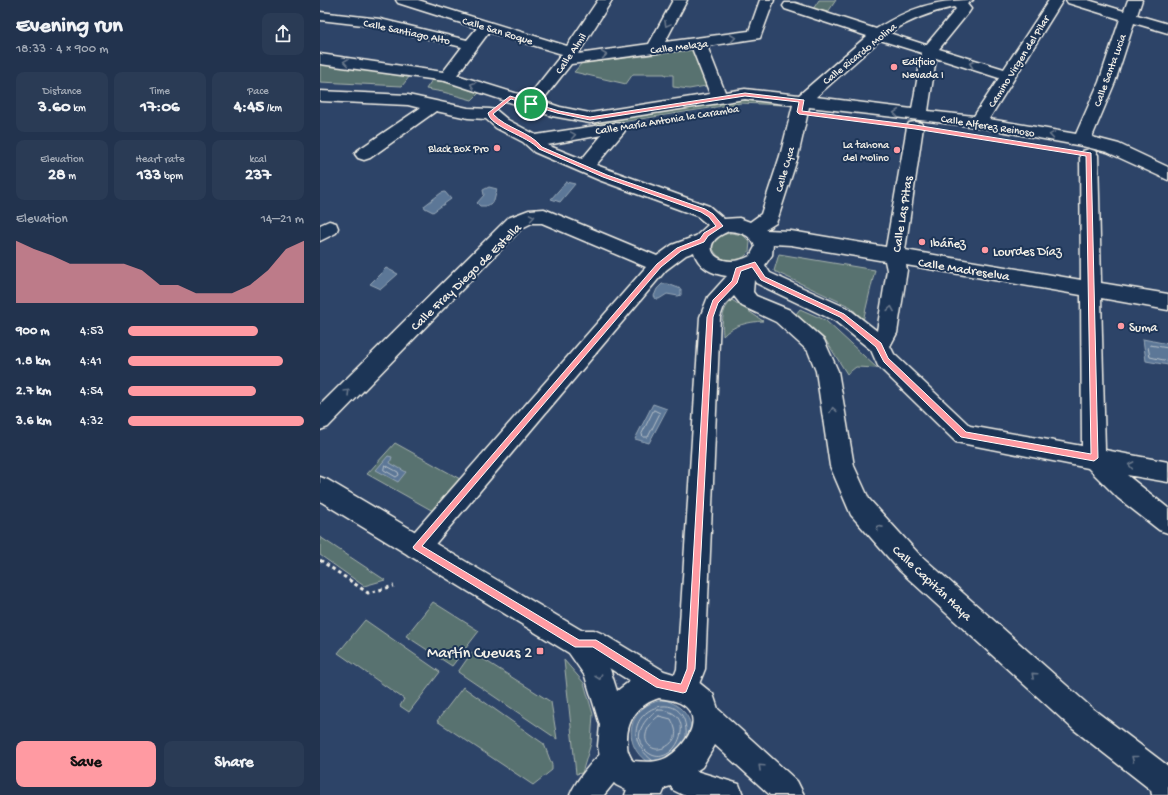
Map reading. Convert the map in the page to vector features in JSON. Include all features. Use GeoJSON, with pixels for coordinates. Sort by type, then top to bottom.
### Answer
{"type":"FeatureCollection","features":[{"type":"Feature","properties":{"kind":"street","name":"Calle San Roque"},"geometry":{"type":"LineString","coordinates":[[403,0],[568,56]]}},
{"type":"Feature","properties":{"kind":"street"},"geometry":{"type":"LineString","coordinates":[[587,0],[605,1]]}},
{"type":"Feature","properties":{"kind":"street"},"geometry":{"type":"LineString","coordinates":[[654,49],[680,0]]}},
{"type":"Feature","properties":{"kind":"street","name":"Calle Melaza"},"geometry":{"type":"LineString","coordinates":[[568,56],[654,49],[755,35],[766,0]]}},
{"type":"Feature","properties":{"kind":"street","name":"Camino Virgen del Pilar"},"geometry":{"type":"LineString","coordinates":[[979,122],[1056,0]]}},
{"type":"Feature","properties":{"kind":"street"},"geometry":{"type":"LineString","coordinates":[[1073,0],[1128,18],[1168,28]]}},
{"type":"Feature","properties":{"kind":"street","name":"Calle Santa Lucia"},"geometry":{"type":"LineString","coordinates":[[1086,147],[1135,0]]}},
{"type":"Feature","properties":{"kind":"street","name":"Calle Almil"},"geometry":{"type":"LineString","coordinates":[[531,104],[568,56],[605,1]]}},
{"type":"Feature","properties":{"kind":"street"},"geometry":{"type":"LineString","coordinates":[[930,50],[964,9],[962,1]]}},
{"type":"Feature","properties":{"kind":"street","name":"Calle Ricardo Molina"},"geometry":{"type":"LineString","coordinates":[[801,107],[879,33],[904,17],[962,1]]}},
{"type":"Feature","properties":{"kind":"street"},"geometry":{"type":"LineString","coordinates":[[790,6],[879,33],[1009,76]]}},
{"type":"Feature","properties":{"kind":"street","name":"Calle Santiago Alto"},"geometry":{"type":"LineString","coordinates":[[320,16],[380,23],[471,45]]}},
{"type":"Feature","properties":{"kind":"street"},"geometry":{"type":"LineString","coordinates":[[447,77],[485,27]]}},
{"type":"Feature","properties":{"kind":"street"},"geometry":{"type":"LineString","coordinates":[[698,43],[719,98]]}},
{"type":"Feature","properties":{"kind":"street","name":"Calle Las Pitas"},"geometry":{"type":"LineString","coordinates":[[878,345],[887,333],[897,270],[894,256],[930,50]]}},
{"type":"Feature","properties":{"kind":"street","name":"Calle María Antonia la Caramba"},"geometry":{"type":"LineString","coordinates":[[320,59],[447,77],[558,112],[590,118],[745,94],[801,107]]}},
{"type":"Feature","properties":{"kind":"street"},"geometry":{"type":"LineString","coordinates":[[320,96],[408,100],[468,113],[490,114],[510,97]]}},
{"type":"Feature","properties":{"kind":"street"},"geometry":{"type":"LineString","coordinates":[[364,154],[433,106]]}},
{"type":"Feature","properties":{"kind":"street","name":"Calle María Antonia la Caramba"},"geometry":{"type":"LineString","coordinates":[[535,141],[743,106],[801,107]]}},
{"type":"Feature","properties":{"kind":"street","name":"Calle Alferez Reinoso"},"geometry":{"type":"LineString","coordinates":[[801,107],[917,121],[1086,147]]}},
{"type":"Feature","properties":{"kind":"street","name":"Calle Cyca"},"geometry":{"type":"LineString","coordinates":[[756,232],[769,218],[789,156],[801,107]]}},
{"type":"Feature","properties":{"kind":"street"},"geometry":{"type":"LineString","coordinates":[[490,114],[498,123],[535,141],[540,148],[605,176],[703,211],[711,216],[720,226]]}},
{"type":"Feature","properties":{"kind":"street","name":"Calle Alferez Reinoso"},"geometry":{"type":"LineString","coordinates":[[917,121],[979,122],[1086,147],[1168,175]]}},
{"type":"Feature","properties":{"kind":"street"},"geometry":{"type":"LineString","coordinates":[[585,167],[618,128]]}},
{"type":"Feature","properties":{"kind":"street"},"geometry":{"type":"LineString","coordinates":[[1086,147],[1092,289],[1094,458],[1126,490],[1168,522]]}},
{"type":"Feature","properties":{"kind":"street","name":"Calle Fray Diego de Estella"},"geometry":{"type":"LineString","coordinates":[[320,420],[515,223],[529,217],[544,216],[659,265]]}},
{"type":"Feature","properties":{"kind":"street"},"geometry":{"type":"LineString","coordinates":[[578,644],[594,643],[671,686],[693,696],[701,706],[706,717],[708,734],[705,752],[696,768],[683,780],[667,787],[645,791],[623,772],[616,758],[612,741],[614,723],[621,708],[632,696],[645,688],[671,686],[691,669],[710,317],[715,302],[735,282],[746,267],[760,258],[764,251],[764,243],[756,232],[737,224],[720,226],[706,234],[702,241],[701,248],[703,256],[709,262],[717,267],[746,267],[763,278],[842,315],[878,345],[886,360],[964,435],[1168,472]]}},
{"type":"Feature","properties":{"kind":"street","name":"Calle Madreselva"},"geometry":{"type":"LineString","coordinates":[[756,232],[1168,302]]}},
{"type":"Feature","properties":{"kind":"street"},"geometry":{"type":"LineString","coordinates":[[417,547],[659,265],[679,250],[702,241]]}},
{"type":"Feature","properties":{"kind":"street","name":"Calle Capitán Haya"},"geometry":{"type":"LineString","coordinates":[[746,267],[743,294],[749,301],[783,316],[817,346],[827,371],[842,466],[860,507],[920,573],[1083,719],[1167,786]]}},
{"type":"Feature","properties":{"kind":"street"},"geometry":{"type":"LineString","coordinates":[[320,488],[578,644],[596,669],[614,723]]}},
{"type":"Feature","properties":{"kind":"street"},"geometry":{"type":"LineString","coordinates":[[706,717],[787,791],[788,795]]}},
{"type":"Feature","properties":{"kind":"street"},"geometry":{"type":"LineString","coordinates":[[585,795],[616,758]]}},
{"type":"Feature","properties":{"kind":"street"},"geometry":{"type":"LineString","coordinates":[[683,780],[703,789],[728,795]]}},
{"type":"Feature","properties":{"kind":"path"},"geometry":{"type":"LineString","coordinates":[[320,560],[368,593],[394,586]]}},
{"type":"Feature","properties":{"kind":"green space"},"geometry":{"type":"Polygon","coordinates":[[[819,0],[836,0],[828,12],[813,9],[819,0]]]}},
{"type":"Feature","properties":{"kind":"green space"},"geometry":{"type":"Polygon","coordinates":[[[694,50],[706,86],[689,89],[673,87],[673,75],[665,74],[633,74],[626,84],[574,72],[582,63],[694,50]]]}},
{"type":"Feature","properties":{"kind":"green space"},"geometry":{"type":"Polygon","coordinates":[[[320,62],[410,76],[402,86],[320,82],[320,62]]]}},
{"type":"Feature","properties":{"kind":"green space"},"geometry":{"type":"Polygon","coordinates":[[[432,80],[448,82],[479,93],[472,100],[426,89],[432,80]]]}},
{"type":"Feature","properties":{"kind":"green space"},"geometry":{"type":"Polygon","coordinates":[[[740,100],[783,103],[783,105],[741,103],[596,126],[595,123],[740,100]]]}},
{"type":"Feature","properties":{"kind":"green space"},"geometry":{"type":"Polygon","coordinates":[[[731,233],[743,235],[750,242],[749,252],[741,259],[732,261],[723,259],[713,249],[714,242],[719,237],[731,233]]]}},
{"type":"Feature","properties":{"kind":"green space"},"geometry":{"type":"Polygon","coordinates":[[[779,254],[875,270],[863,321],[851,307],[774,271],[779,254]]]}},
{"type":"Feature","properties":{"kind":"green space"},"geometry":{"type":"Polygon","coordinates":[[[732,300],[763,321],[741,325],[731,329],[723,336],[724,312],[732,300]]]}},
{"type":"Feature","properties":{"kind":"green space"},"geometry":{"type":"Polygon","coordinates":[[[800,309],[825,320],[877,368],[856,367],[847,374],[825,339],[796,314],[800,309]]]}},
{"type":"Feature","properties":{"kind":"green space"},"geometry":{"type":"Polygon","coordinates":[[[395,443],[460,479],[433,511],[367,474],[395,443]]]}},
{"type":"Feature","properties":{"kind":"green space"},"geometry":{"type":"Polygon","coordinates":[[[320,537],[385,580],[364,586],[320,555],[320,537]]]}},
{"type":"Feature","properties":{"kind":"green space"},"geometry":{"type":"Polygon","coordinates":[[[433,602],[479,631],[452,666],[406,636],[433,602]]]}},
{"type":"Feature","properties":{"kind":"green space"},"geometry":{"type":"Polygon","coordinates":[[[365,620],[440,672],[409,712],[400,706],[404,699],[338,653],[365,620]]]}},
{"type":"Feature","properties":{"kind":"green space"},"geometry":{"type":"Polygon","coordinates":[[[472,652],[551,702],[557,739],[458,672],[472,652]]]}},
{"type":"Feature","properties":{"kind":"green space"},"geometry":{"type":"Polygon","coordinates":[[[564,660],[584,683],[593,714],[591,743],[582,773],[576,774],[564,660]]]}},
{"type":"Feature","properties":{"kind":"green space"},"geometry":{"type":"Polygon","coordinates":[[[463,687],[544,744],[552,765],[552,770],[533,785],[437,721],[463,687]]]}},
{"type":"Feature","properties":{"kind":"water"},"geometry":{"type":"Polygon","coordinates":[[[566,182],[575,184],[560,202],[551,199],[566,182]]]}},
{"type":"Feature","properties":{"kind":"water"},"geometry":{"type":"Polygon","coordinates":[[[489,187],[497,189],[494,201],[487,206],[480,206],[477,203],[484,195],[483,190],[489,187]]]}},
{"type":"Feature","properties":{"kind":"water"},"geometry":{"type":"Polygon","coordinates":[[[445,192],[451,199],[433,212],[425,208],[424,206],[441,193],[445,192]]]}},
{"type":"Feature","properties":{"kind":"water"},"geometry":{"type":"Polygon","coordinates":[[[386,268],[398,274],[381,289],[370,284],[386,268]]]}},
{"type":"Feature","properties":{"kind":"water"},"geometry":{"type":"Polygon","coordinates":[[[662,284],[668,284],[681,289],[681,295],[678,296],[667,294],[659,299],[656,299],[654,296],[657,289],[662,284]]]}},
{"type":"Feature","properties":{"kind":"water"},"geometry":{"type":"Polygon","coordinates":[[[1143,339],[1168,344],[1168,365],[1146,361],[1143,339]]]}},
{"type":"Feature","properties":{"kind":"water"},"geometry":{"type":"Polygon","coordinates":[[[653,404],[667,409],[649,443],[635,439],[653,404]]]}},
{"type":"Feature","properties":{"kind":"water"},"geometry":{"type":"Polygon","coordinates":[[[388,456],[392,457],[390,463],[406,472],[398,482],[376,470],[388,456]]]}},
{"type":"Feature","properties":{"kind":"water"},"geometry":{"type":"Polygon","coordinates":[[[665,700],[676,705],[689,719],[691,730],[690,737],[680,757],[652,765],[641,757],[634,747],[631,737],[632,726],[636,717],[643,709],[652,703],[665,700]]]}},
{"type":"Feature","properties":{"kind":"place","name":"Edificio Nevada I"},"geometry":{"type":"Point","coordinates":[894,67]}},
{"type":"Feature","properties":{"kind":"place","name":"Black Box Pro"},"geometry":{"type":"Point","coordinates":[497,148]}},
{"type":"Feature","properties":{"kind":"place","name":"La tahona del Molino"},"geometry":{"type":"Point","coordinates":[897,150]}},
{"type":"Feature","properties":{"kind":"place","name":"Ibáñez"},"geometry":{"type":"Point","coordinates":[922,242]}},
{"type":"Feature","properties":{"kind":"place","name":"Lourdes Díaz"},"geometry":{"type":"Point","coordinates":[985,250]}},
{"type":"Feature","properties":{"kind":"place","name":"Suma"},"geometry":{"type":"Point","coordinates":[1121,326]}},
{"type":"Feature","properties":{"kind":"place","name":"Martín Cuevas 2"},"geometry":{"type":"Point","coordinates":[540,651]}},
{"type":"Feature","properties":{"kind":"route"},"geometry":{"type":"LineString","coordinates":[[745,94],[802,101],[799,112],[915,127],[1089,155],[1094,458],[964,435],[886,360],[878,345],[842,315],[763,278],[753,264],[745,268],[738,269],[735,282],[715,302],[710,317],[691,669],[683,689],[672,685],[659,684],[594,643],[578,644],[417,547],[659,265],[679,250],[702,241],[706,234],[720,226],[711,216],[703,211],[605,176],[540,148],[535,141],[498,123],[490,114],[510,97],[531,104],[558,112],[590,118],[745,94]]}}]}
